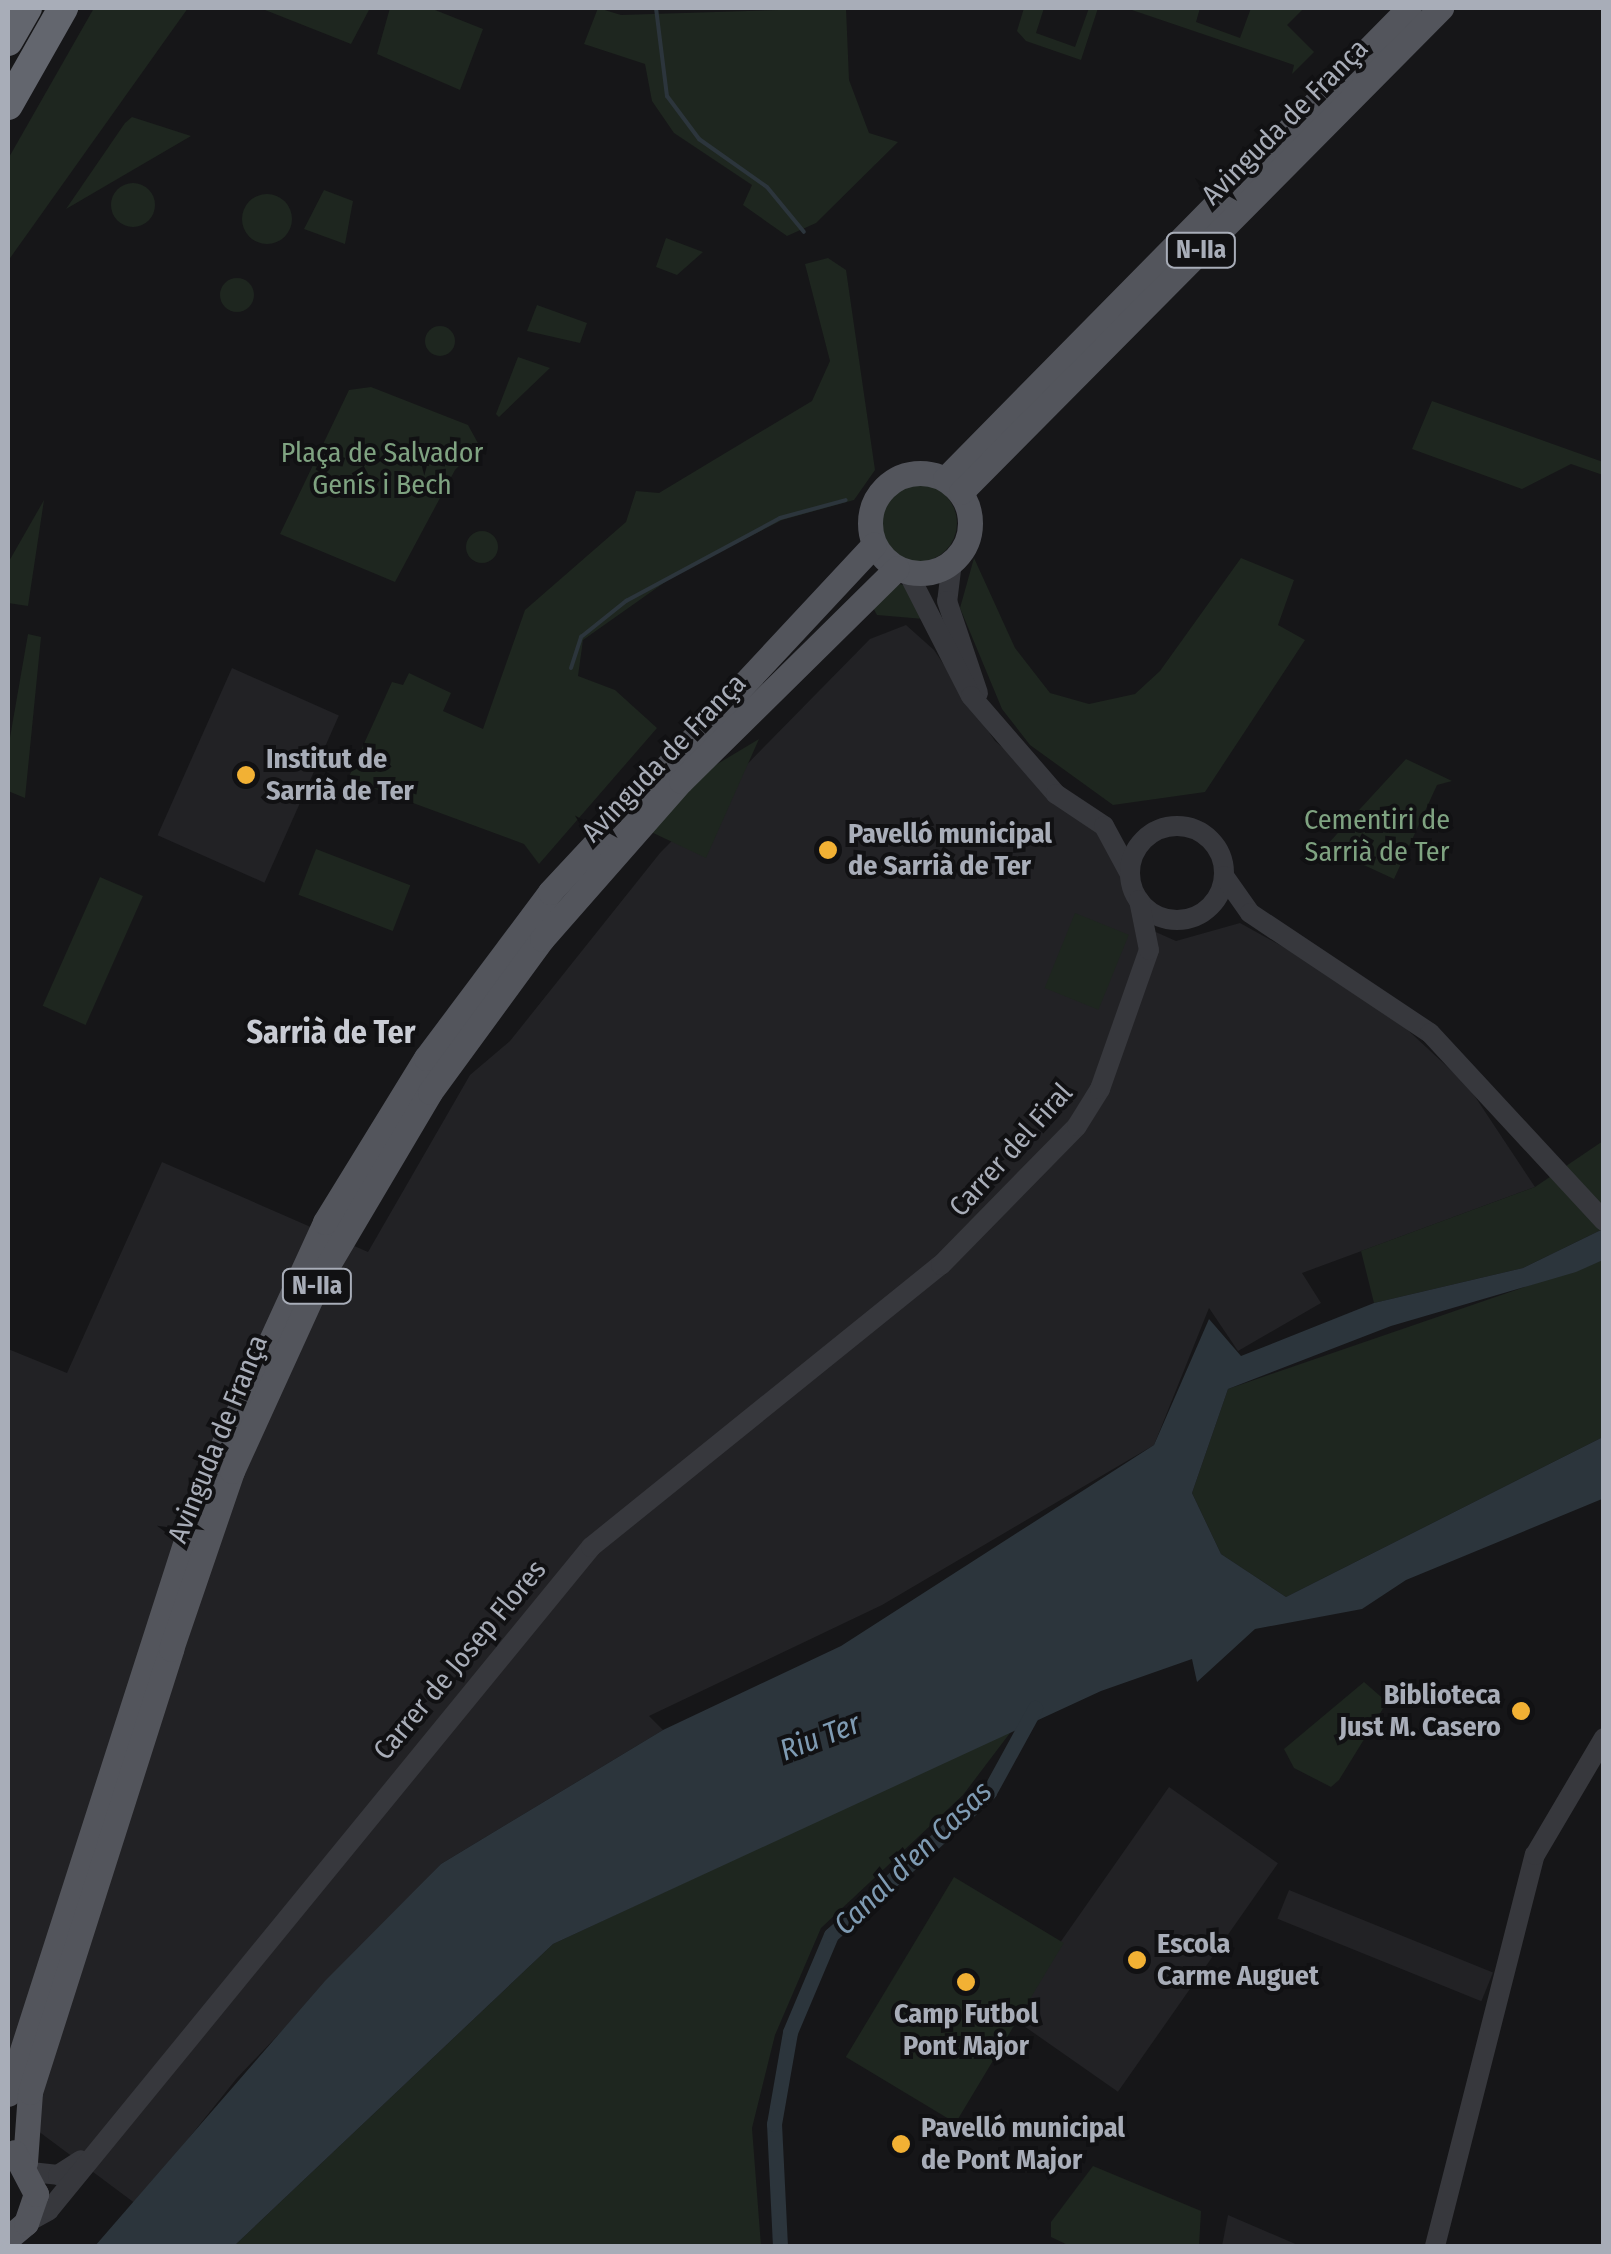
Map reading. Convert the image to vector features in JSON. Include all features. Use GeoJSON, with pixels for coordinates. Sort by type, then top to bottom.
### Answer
{"type":"FeatureCollection","features":[{"type":"Feature","properties":{"kind":"highway"},"geometry":{"type":"LineString","coordinates":[[8,40],[27,8]]}},
{"type":"Feature","properties":{"kind":"highway"},"geometry":{"type":"LineString","coordinates":[[8,104],[63,8]]}},
{"type":"Feature","properties":{"kind":"main road","name":"Avinguda de França"},"geometry":{"type":"LineString","coordinates":[[953,485],[1409,8]]}},
{"type":"Feature","properties":{"kind":"main road","name":"Avinguda de França"},"geometry":{"type":"LineString","coordinates":[[953,485],[1441,8]]}},
{"type":"Feature","properties":{"kind":"main road"},"geometry":{"type":"LineString","coordinates":[[920,472],[953,485],[972,528],[952,562],[902,570],[874,544],[870,511],[889,483],[920,472]]}},
{"type":"Feature","properties":{"kind":"main road","name":"Avinguda de França"},"geometry":{"type":"LineString","coordinates":[[8,2094],[202,1491],[305,1258],[426,1058],[550,892],[874,544]]}},
{"type":"Feature","properties":{"kind":"main road","name":"Avinguda de França"},"geometry":{"type":"LineString","coordinates":[[21,2160],[30,2092],[221,1499],[350,1226],[467,1039],[587,884],[902,570]]}},
{"type":"Feature","properties":{"kind":"main road","name":"N-IIa"},"geometry":{"type":"LineString","coordinates":[[17,2231],[21,2160]]}},
{"type":"Feature","properties":{"kind":"street"},"geometry":{"type":"LineString","coordinates":[[952,562],[947,601],[984,709]]}},
{"type":"Feature","properties":{"kind":"street"},"geometry":{"type":"LineString","coordinates":[[902,570],[954,671],[1056,794],[1104,826],[1130,874],[1149,950]]}},
{"type":"Feature","properties":{"kind":"street"},"geometry":{"type":"LineString","coordinates":[[1104,826],[1166,828],[1212,841],[1224,876],[1250,913],[1430,1033],[1604,1221]]}},
{"type":"Feature","properties":{"kind":"street"},"geometry":{"type":"LineString","coordinates":[[1130,874],[1137,848],[1166,828]]}},
{"type":"Feature","properties":{"kind":"street"},"geometry":{"type":"LineString","coordinates":[[1192,917],[1224,876]]}},
{"type":"Feature","properties":{"kind":"street"},"geometry":{"type":"LineString","coordinates":[[1138,900],[1160,916],[1250,913]]}},
{"type":"Feature","properties":{"kind":"street","name":"Carrer del Firal"},"geometry":{"type":"LineString","coordinates":[[942,1266],[1088,1111],[1149,950],[1192,917]]}},
{"type":"Feature","properties":{"kind":"street","name":"Carrer de Josep Flores"},"geometry":{"type":"LineString","coordinates":[[17,2231],[49,2210],[86,2156],[590,1547],[942,1266]]}},
{"type":"Feature","properties":{"kind":"street"},"geometry":{"type":"LineString","coordinates":[[1435,2246],[1536,1855],[1604,1738]]}},
{"type":"Feature","properties":{"kind":"street","name":"Carrer de Josep Flores"},"geometry":{"type":"LineString","coordinates":[[21,2160],[58,2175],[86,2156]]}},
{"type":"Feature","properties":{"kind":"shaded area"},"geometry":{"type":"Polygon","coordinates":[[[906,625],[934,650],[995,741],[1120,848],[1140,925],[1176,941],[1240,923],[1370,995],[1468,1086],[1535,1187],[1302,1273],[1321,1303],[1238,1351],[1209,1308],[1154,1445],[882,1605],[649,1716],[663,1730],[441,1864],[237,2078],[136,2204],[38,2131],[8,2092],[8,1349],[67,1373],[162,1162],[368,1252],[470,1075],[510,1041],[660,853],[870,639],[906,625]]]}},
{"type":"Feature","properties":{"kind":"shaded area","name":"Institut de Sarrià de Ter"},"geometry":{"type":"Polygon","coordinates":[[[232,668],[339,716],[264,883],[158,835],[232,668]]]}},
{"type":"Feature","properties":{"kind":"shaded area","name":"Escola Carme Auguet"},"geometry":{"type":"Polygon","coordinates":[[[1169,1787],[1278,1863],[1118,2092],[1009,2016],[1169,1787]]]}},
{"type":"Feature","properties":{"kind":"shaded area"},"geometry":{"type":"Polygon","coordinates":[[[1289,1890],[1493,1972],[1481,2001],[1277,1919],[1289,1890]]]}},
{"type":"Feature","properties":{"kind":"shaded area"},"geometry":{"type":"Polygon","coordinates":[[[1228,2215],[1300,2246],[1222,2246],[1228,2215]]]}},
{"type":"Feature","properties":{"kind":"green space"},"geometry":{"type":"Polygon","coordinates":[[[94,8],[188,8],[8,261],[8,159],[94,8]]]}},
{"type":"Feature","properties":{"kind":"green space"},"geometry":{"type":"Polygon","coordinates":[[[260,8],[370,8],[351,44],[260,8]]]}},
{"type":"Feature","properties":{"kind":"green space"},"geometry":{"type":"Polygon","coordinates":[[[390,8],[430,8],[483,29],[460,90],[377,54],[390,8]]]}},
{"type":"Feature","properties":{"kind":"green space"},"geometry":{"type":"Polygon","coordinates":[[[598,8],[621,15],[846,8],[849,80],[869,133],[898,142],[816,223],[787,236],[743,205],[752,185],[674,133],[652,101],[645,64],[584,44],[598,8]]]}},
{"type":"Feature","properties":{"kind":"green space"},"geometry":{"type":"Polygon","coordinates":[[[1024,8],[1044,8],[1036,33],[1075,47],[1089,8],[1098,8],[1081,60],[1026,41],[1017,31],[1024,8]]]}},
{"type":"Feature","properties":{"kind":"green space"},"geometry":{"type":"Polygon","coordinates":[[[1126,8],[1200,8],[1196,22],[1240,38],[1251,8],[1304,8],[1287,25],[1314,52],[1292,74],[1294,65],[1126,8]]]}},
{"type":"Feature","properties":{"kind":"green space"},"geometry":{"type":"Polygon","coordinates":[[[132,117],[191,136],[66,209],[125,123],[132,117]]]}},
{"type":"Feature","properties":{"kind":"green space"},"geometry":{"type":"Polygon","coordinates":[[[133,183],[148,190],[155,205],[148,220],[133,227],[118,220],[111,205],[118,190],[133,183]]]}},
{"type":"Feature","properties":{"kind":"green space"},"geometry":{"type":"Polygon","coordinates":[[[324,190],[353,201],[345,244],[304,229],[324,190]]]}},
{"type":"Feature","properties":{"kind":"green space"},"geometry":{"type":"Polygon","coordinates":[[[267,194],[285,201],[292,219],[285,237],[267,244],[249,237],[242,219],[249,201],[267,194]]]}},
{"type":"Feature","properties":{"kind":"green space"},"geometry":{"type":"Polygon","coordinates":[[[666,238],[703,252],[677,275],[656,267],[666,238]]]}},
{"type":"Feature","properties":{"kind":"green space"},"geometry":{"type":"Polygon","coordinates":[[[828,258],[846,270],[875,470],[854,500],[782,520],[675,575],[583,640],[578,676],[615,690],[657,728],[539,864],[524,844],[348,779],[392,682],[403,685],[409,673],[451,693],[443,711],[483,729],[525,610],[626,522],[636,491],[659,493],[812,401],[830,361],[805,264],[828,258]]]}},
{"type":"Feature","properties":{"kind":"green space"},"geometry":{"type":"Polygon","coordinates":[[[237,278],[249,283],[254,295],[249,307],[237,312],[225,307],[220,295],[225,283],[237,278]]]}},
{"type":"Feature","properties":{"kind":"green space"},"geometry":{"type":"Polygon","coordinates":[[[537,305],[587,323],[580,343],[527,331],[537,305]]]}},
{"type":"Feature","properties":{"kind":"green space"},"geometry":{"type":"Polygon","coordinates":[[[440,326],[451,330],[455,341],[451,352],[440,356],[429,352],[425,341],[429,330],[440,326]]]}},
{"type":"Feature","properties":{"kind":"green space"},"geometry":{"type":"Polygon","coordinates":[[[518,357],[550,368],[499,417],[496,414],[518,357]]]}},
{"type":"Feature","properties":{"kind":"green space","name":"Plaça de Salvador Genís i Bech"},"geometry":{"type":"Polygon","coordinates":[[[371,387],[468,425],[479,445],[455,470],[395,582],[280,534],[349,390],[371,387]]]}},
{"type":"Feature","properties":{"kind":"green space"},"geometry":{"type":"Polygon","coordinates":[[[1432,401],[1603,462],[1603,475],[1571,464],[1522,489],[1412,449],[1432,401]]]}},
{"type":"Feature","properties":{"kind":"green space"},"geometry":{"type":"Polygon","coordinates":[[[910,484],[926,484],[951,501],[957,523],[951,545],[940,556],[926,562],[910,562],[885,545],[879,531],[879,515],[896,490],[910,484]]]}},
{"type":"Feature","properties":{"kind":"green space"},"geometry":{"type":"Polygon","coordinates":[[[44,500],[28,606],[8,603],[8,563],[44,500]]]}},
{"type":"Feature","properties":{"kind":"green space"},"geometry":{"type":"Polygon","coordinates":[[[482,531],[494,535],[498,547],[494,559],[482,563],[470,559],[466,547],[470,535],[482,531]]]}},
{"type":"Feature","properties":{"kind":"green space"},"geometry":{"type":"Polygon","coordinates":[[[974,558],[1015,648],[1050,693],[1089,704],[1135,694],[1160,671],[1241,558],[1294,580],[1278,625],[1305,640],[1205,792],[1113,805],[1030,745],[1002,709],[960,608],[974,558]]]}},
{"type":"Feature","properties":{"kind":"green space"},"geometry":{"type":"Polygon","coordinates":[[[900,584],[910,588],[924,619],[877,615],[870,602],[900,584]]]}},
{"type":"Feature","properties":{"kind":"green space"},"geometry":{"type":"Polygon","coordinates":[[[28,634],[41,637],[25,798],[8,791],[8,749],[28,634]]]}},
{"type":"Feature","properties":{"kind":"green space"},"geometry":{"type":"Polygon","coordinates":[[[759,739],[706,858],[647,830],[704,772],[759,739]]]}},
{"type":"Feature","properties":{"kind":"green space","name":"Cementiri de Sarrià de Ter"},"geometry":{"type":"Polygon","coordinates":[[[1406,759],[1452,781],[1437,785],[1394,879],[1325,847],[1406,759]]]}},
{"type":"Feature","properties":{"kind":"green space"},"geometry":{"type":"Polygon","coordinates":[[[316,849],[410,885],[393,931],[298,895],[316,849]]]}},
{"type":"Feature","properties":{"kind":"green space"},"geometry":{"type":"Polygon","coordinates":[[[100,877],[143,896],[86,1025],[43,1006],[100,877]]]}},
{"type":"Feature","properties":{"kind":"green space"},"geometry":{"type":"Polygon","coordinates":[[[1075,913],[1129,935],[1098,1010],[1045,988],[1075,913]]]}},
{"type":"Feature","properties":{"kind":"green space"},"geometry":{"type":"Polygon","coordinates":[[[1603,1141],[1603,1229],[1523,1268],[1374,1303],[1361,1251],[1535,1187],[1603,1141]]]}},
{"type":"Feature","properties":{"kind":"green space"},"geometry":{"type":"Polygon","coordinates":[[[1603,1260],[1603,1437],[1286,1597],[1221,1554],[1192,1493],[1228,1389],[1603,1260]]]}},
{"type":"Feature","properties":{"kind":"green space"},"geometry":{"type":"Polygon","coordinates":[[[1364,1682],[1387,1702],[1339,1780],[1331,1787],[1294,1768],[1284,1749],[1364,1682]]]}},
{"type":"Feature","properties":{"kind":"green space"},"geometry":{"type":"Polygon","coordinates":[[[1013,1729],[963,1795],[821,1928],[775,2035],[752,2128],[761,2246],[234,2246],[553,1944],[1013,1729]]]}},
{"type":"Feature","properties":{"kind":"green space","name":"Camp Futbol Pont Major"},"geometry":{"type":"Polygon","coordinates":[[[954,1877],[1064,1943],[956,2123],[846,2057],[954,1877]]]}},
{"type":"Feature","properties":{"kind":"green space"},"geometry":{"type":"Polygon","coordinates":[[[1093,2166],[1201,2211],[1199,2246],[1070,2246],[1051,2237],[1051,2222],[1093,2166]]]}},
{"type":"Feature","properties":{"kind":"water","name":"Riu Ter"},"geometry":{"type":"Polygon","coordinates":[[[1603,1229],[1603,1260],[1576,1272],[1391,1326],[1228,1389],[1192,1493],[1221,1554],[1286,1597],[1603,1437],[1602,1499],[1406,1580],[1362,1609],[1255,1629],[1197,1682],[1192,1659],[1101,1691],[553,1944],[234,2246],[95,2246],[325,1981],[441,1864],[663,1730],[841,1646],[1154,1445],[1209,1319],[1241,1356],[1374,1303],[1523,1268],[1603,1229]]]}},
{"type":"Feature","properties":{"kind":"waterway"},"geometry":{"type":"LineString","coordinates":[[656,8],[667,96],[699,139],[767,187],[804,232]]}},
{"type":"Feature","properties":{"kind":"waterway"},"geometry":{"type":"LineString","coordinates":[[571,668],[581,637],[626,601],[780,518],[846,500]]}},
{"type":"Feature","properties":{"kind":"waterway","name":"Canal d'en Casas"},"geometry":{"type":"LineString","coordinates":[[780,2246],[774,2124],[790,2032],[831,1935],[989,1792],[1035,1708]]}},
{"type":"Feature","properties":{"kind":"place","name":"Institut de Sarrià de Ter"},"geometry":{"type":"Point","coordinates":[246,775]}},
{"type":"Feature","properties":{"kind":"place","name":"Pavelló municipal de Sarrià de Ter"},"geometry":{"type":"Point","coordinates":[828,850]}},
{"type":"Feature","properties":{"kind":"place","name":"Biblioteca Just M. Casero"},"geometry":{"type":"Point","coordinates":[1521,1711]}},
{"type":"Feature","properties":{"kind":"place","name":"Escola Carme Auguet"},"geometry":{"type":"Point","coordinates":[1137,1960]}},
{"type":"Feature","properties":{"kind":"place","name":"Camp Futbol Pont Major"},"geometry":{"type":"Point","coordinates":[966,1982]}},
{"type":"Feature","properties":{"kind":"place","name":"Pavelló municipal de Pont Major"},"geometry":{"type":"Point","coordinates":[901,2144]}},
{"type":"Feature","properties":{"kind":"district","name":"Sarrià de Ter"},"geometry":{"type":"Point","coordinates":[331,1032]}}]}
